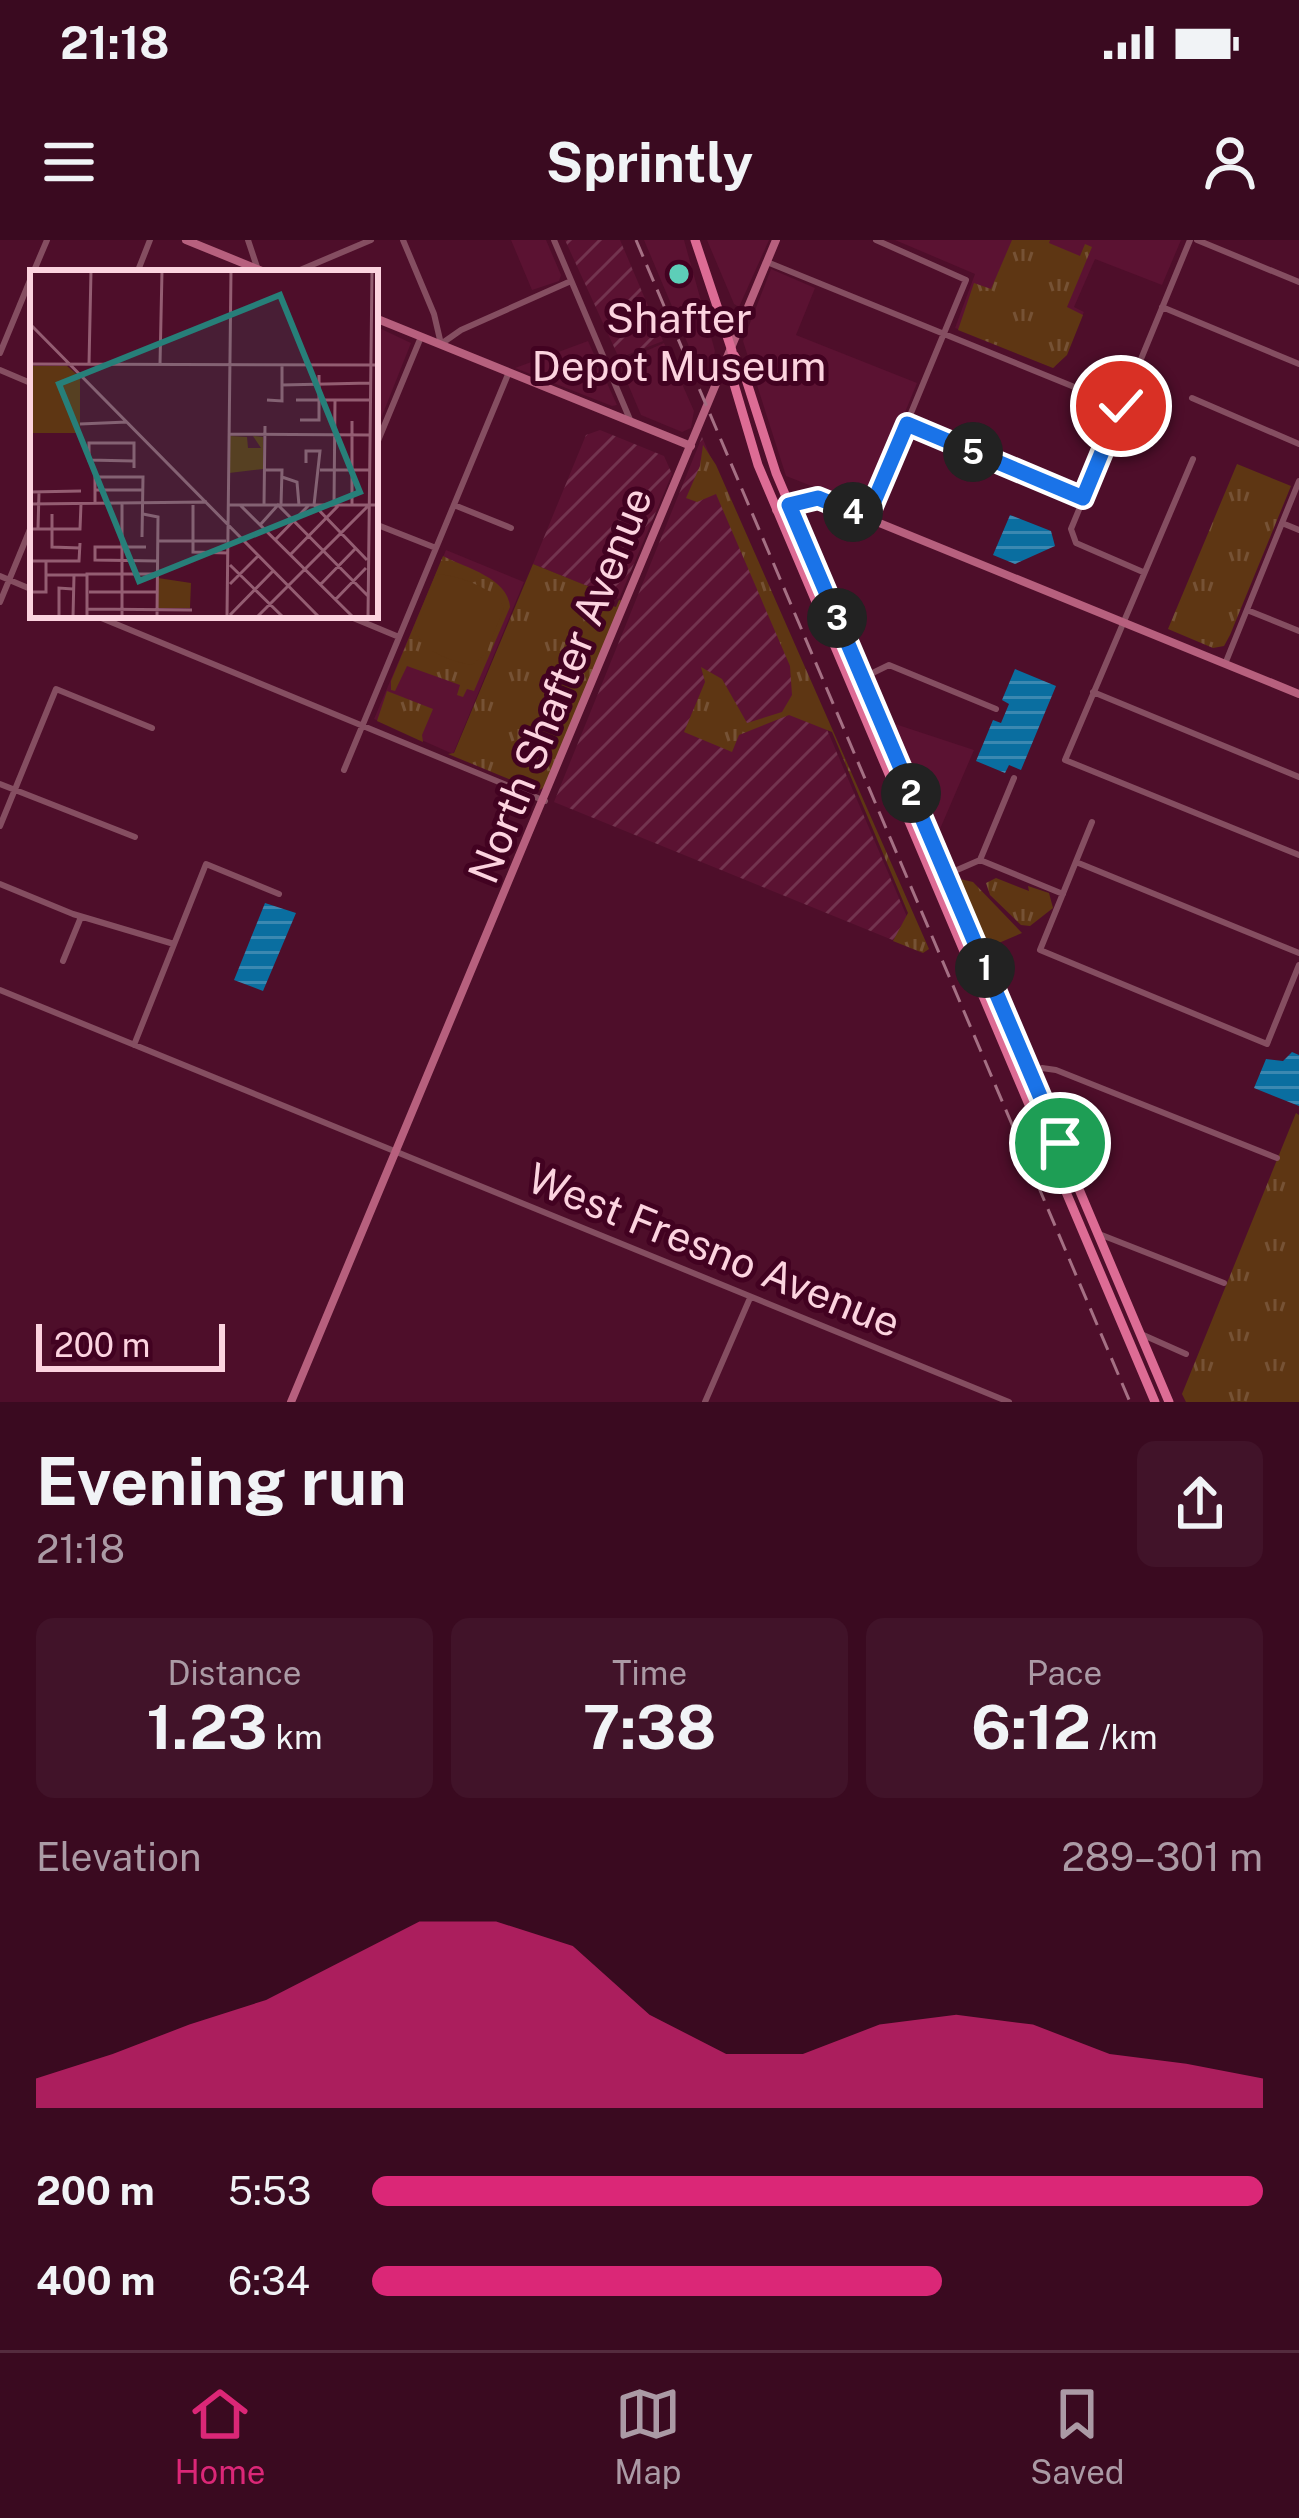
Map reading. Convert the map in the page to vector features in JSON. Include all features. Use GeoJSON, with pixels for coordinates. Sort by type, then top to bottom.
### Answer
{"type":"FeatureCollection","features":[{"type":"Feature","properties":{"kind":"main road"},"geometry":{"type":"LineString","coordinates":[[186,240],[256,270]]}},
{"type":"Feature","properties":{"kind":"main road"},"geometry":{"type":"LineString","coordinates":[[694,240],[789,505],[1169,1402]]}},
{"type":"Feature","properties":{"kind":"main road","name":"North Shafter Avenue"},"geometry":{"type":"LineString","coordinates":[[291,1402],[776,240]]}},
{"type":"Feature","properties":{"kind":"main road"},"geometry":{"type":"LineString","coordinates":[[378,319],[691,446]]}},
{"type":"Feature","properties":{"kind":"main road"},"geometry":{"type":"LineString","coordinates":[[732,351],[734,384],[776,510],[1155,1402]]}},
{"type":"Feature","properties":{"kind":"main road"},"geometry":{"type":"LineString","coordinates":[[672,439],[683,465]]}},
{"type":"Feature","properties":{"kind":"main road"},"geometry":{"type":"LineString","coordinates":[[776,510],[818,498],[1299,694]]}},
{"type":"Feature","properties":{"kind":"street"},"geometry":{"type":"LineString","coordinates":[[34,270],[47,240]]}},
{"type":"Feature","properties":{"kind":"street"},"geometry":{"type":"LineString","coordinates":[[137,270],[150,240]]}},
{"type":"Feature","properties":{"kind":"street"},"geometry":{"type":"LineString","coordinates":[[248,240],[260,270]]}},
{"type":"Feature","properties":{"kind":"street"},"geometry":{"type":"LineString","coordinates":[[300,270],[371,240]]}},
{"type":"Feature","properties":{"kind":"street"},"geometry":{"type":"LineString","coordinates":[[403,240],[434,314],[441,344],[461,330],[572,281]]}},
{"type":"Feature","properties":{"kind":"street"},"geometry":{"type":"LineString","coordinates":[[554,240],[632,422]]}},
{"type":"Feature","properties":{"kind":"street"},"geometry":{"type":"LineString","coordinates":[[867,518],[966,280],[876,240]]}},
{"type":"Feature","properties":{"kind":"street"},"geometry":{"type":"LineString","coordinates":[[1143,572],[1076,543],[1071,529],[1194,240],[1299,281]]}},
{"type":"Feature","properties":{"kind":"street"},"geometry":{"type":"LineString","coordinates":[[767,262],[1121,406]]}},
{"type":"Feature","properties":{"kind":"street"},"geometry":{"type":"LineString","coordinates":[[0,353],[30,280]]}},
{"type":"Feature","properties":{"kind":"street"},"geometry":{"type":"LineString","coordinates":[[1162,307],[1299,364]]}},
{"type":"Feature","properties":{"kind":"street"},"geometry":{"type":"LineString","coordinates":[[378,441],[422,337]]}},
{"type":"Feature","properties":{"kind":"street"},"geometry":{"type":"LineString","coordinates":[[0,370],[30,383]]}},
{"type":"Feature","properties":{"kind":"street"},"geometry":{"type":"LineString","coordinates":[[344,770],[509,372]]}},
{"type":"Feature","properties":{"kind":"street"},"geometry":{"type":"LineString","coordinates":[[1192,398],[1299,444]]}},
{"type":"Feature","properties":{"kind":"street"},"geometry":{"type":"LineString","coordinates":[[907,424],[1083,498]]}},
{"type":"Feature","properties":{"kind":"street"},"geometry":{"type":"LineString","coordinates":[[1193,459],[1065,760],[1299,855]]}},
{"type":"Feature","properties":{"kind":"street"},"geometry":{"type":"LineString","coordinates":[[1226,664],[1299,481]]}},
{"type":"Feature","properties":{"kind":"street"},"geometry":{"type":"LineString","coordinates":[[454,505],[511,528]]}},
{"type":"Feature","properties":{"kind":"street"},"geometry":{"type":"LineString","coordinates":[[1282,523],[1299,530]]}},
{"type":"Feature","properties":{"kind":"street"},"geometry":{"type":"LineString","coordinates":[[378,525],[436,548]]}},
{"type":"Feature","properties":{"kind":"street"},"geometry":{"type":"LineString","coordinates":[[0,602],[4,578],[30,528]]}},
{"type":"Feature","properties":{"kind":"street"},"geometry":{"type":"LineString","coordinates":[[1247,610],[1299,631]]}},
{"type":"Feature","properties":{"kind":"street"},"geometry":{"type":"LineString","coordinates":[[101,618],[545,801]]}},
{"type":"Feature","properties":{"kind":"street"},"geometry":{"type":"LineString","coordinates":[[353,618],[399,637]]}},
{"type":"Feature","properties":{"kind":"street"},"geometry":{"type":"LineString","coordinates":[[850,684],[889,665],[996,709]]}},
{"type":"Feature","properties":{"kind":"street"},"geometry":{"type":"LineString","coordinates":[[0,826],[56,688],[152,728]]}},
{"type":"Feature","properties":{"kind":"street"},"geometry":{"type":"LineString","coordinates":[[1093,692],[1299,776]]}},
{"type":"Feature","properties":{"kind":"street"},"geometry":{"type":"LineString","coordinates":[[934,880],[980,860],[1014,778]]}},
{"type":"Feature","properties":{"kind":"street"},"geometry":{"type":"LineString","coordinates":[[0,784],[134,837]]}},
{"type":"Feature","properties":{"kind":"street"},"geometry":{"type":"LineString","coordinates":[[1092,822],[1040,950],[1267,1044],[1299,965]]}},
{"type":"Feature","properties":{"kind":"street"},"geometry":{"type":"LineString","coordinates":[[980,860],[1063,894]]}},
{"type":"Feature","properties":{"kind":"street"},"geometry":{"type":"LineString","coordinates":[[1076,862],[1296,952]]}},
{"type":"Feature","properties":{"kind":"street"},"geometry":{"type":"LineString","coordinates":[[134,1045],[206,864],[279,894]]}},
{"type":"Feature","properties":{"kind":"street"},"geometry":{"type":"LineString","coordinates":[[0,884],[81,917],[175,944]]}},
{"type":"Feature","properties":{"kind":"street"},"geometry":{"type":"LineString","coordinates":[[63,961],[81,917]]}},
{"type":"Feature","properties":{"kind":"street","name":"West Fresno Avenue"},"geometry":{"type":"LineString","coordinates":[[0,990],[1009,1402]]}},
{"type":"Feature","properties":{"kind":"street"},"geometry":{"type":"LineString","coordinates":[[1017,1078],[1056,1070],[1277,1158]]}},
{"type":"Feature","properties":{"kind":"street"},"geometry":{"type":"LineString","coordinates":[[1098,1233],[1224,1283]]}},
{"type":"Feature","properties":{"kind":"street"},"geometry":{"type":"LineString","coordinates":[[705,1402],[750,1298]]}},
{"type":"Feature","properties":{"kind":"street"},"geometry":{"type":"LineString","coordinates":[[1141,1334],[1186,1354]]}},
{"type":"Feature","properties":{"kind":"shaded area"},"geometry":{"type":"Polygon","coordinates":[[[511,240],[546,240],[561,275],[559,281],[532,290],[511,240]]]}},
{"type":"Feature","properties":{"kind":"shaded area"},"geometry":{"type":"Polygon","coordinates":[[[565,240],[620,240],[663,341],[619,358],[565,240]]]}},
{"type":"Feature","properties":{"kind":"shaded area"},"geometry":{"type":"Polygon","coordinates":[[[644,240],[684,240],[715,351],[706,387],[644,240]]]}},
{"type":"Feature","properties":{"kind":"shaded area"},"geometry":{"type":"Polygon","coordinates":[[[707,240],[769,240],[739,307],[734,304],[707,240]]]}},
{"type":"Feature","properties":{"kind":"shaded area"},"geometry":{"type":"Polygon","coordinates":[[[895,240],[1181,240],[1162,285],[1095,259],[1074,307],[1084,312],[1054,368],[955,328],[975,274],[895,240]]]}},
{"type":"Feature","properties":{"kind":"shaded area"},"geometry":{"type":"Polygon","coordinates":[[[771,269],[815,288],[796,335],[917,383],[863,506],[786,476],[743,341],[771,269]]]}},
{"type":"Feature","properties":{"kind":"shaded area"},"geometry":{"type":"Polygon","coordinates":[[[378,327],[411,343],[378,420],[378,327]]]}},
{"type":"Feature","properties":{"kind":"shaded area"},"geometry":{"type":"Polygon","coordinates":[[[588,341],[617,405],[515,368],[588,341]]]}},
{"type":"Feature","properties":{"kind":"shaded area"},"geometry":{"type":"Polygon","coordinates":[[[664,343],[694,411],[691,428],[682,432],[641,415],[619,363],[664,343]]]}},
{"type":"Feature","properties":{"kind":"shaded area"},"geometry":{"type":"Polygon","coordinates":[[[600,430],[664,456],[672,474],[619,599],[533,564],[586,435],[600,430]]]}},
{"type":"Feature","properties":{"kind":"shaded area"},"geometry":{"type":"Polygon","coordinates":[[[702,437],[922,952],[554,802],[702,437]]]}},
{"type":"Feature","properties":{"kind":"shaded area"},"geometry":{"type":"Polygon","coordinates":[[[446,550],[524,582],[453,754],[374,719],[446,550]]]}},
{"type":"Feature","properties":{"kind":"shaded area"},"geometry":{"type":"Polygon","coordinates":[[[889,722],[974,750],[937,836],[889,722]]]}},
{"type":"Feature","properties":{"kind":"green space"},"geometry":{"type":"Polygon","coordinates":[[[1012,240],[1050,240],[1080,256],[1085,244],[1092,247],[1067,307],[1083,315],[1067,355],[1053,368],[958,330],[974,283],[991,289],[1012,240]]]}},
{"type":"Feature","properties":{"kind":"green space"},"geometry":{"type":"Polygon","coordinates":[[[703,445],[716,465],[929,949],[923,953],[893,941],[908,913],[832,732],[789,715],[739,735],[732,752],[684,732],[705,682],[701,667],[722,679],[747,723],[782,712],[792,695],[790,666],[716,494],[697,502],[686,498],[703,445]]]}},
{"type":"Feature","properties":{"kind":"green space"},"geometry":{"type":"Polygon","coordinates":[[[1237,464],[1291,486],[1230,635],[1224,646],[1213,648],[1168,629],[1237,464]]]}},
{"type":"Feature","properties":{"kind":"green space"},"geometry":{"type":"Polygon","coordinates":[[[443,556],[494,581],[510,607],[474,691],[457,695],[460,685],[407,666],[395,691],[391,690],[391,681],[443,556]]]}},
{"type":"Feature","properties":{"kind":"green space"},"geometry":{"type":"Polygon","coordinates":[[[533,564],[612,596],[609,605],[616,607],[623,601],[547,785],[538,791],[448,754],[454,753],[533,564]]]}},
{"type":"Feature","properties":{"kind":"green space"},"geometry":{"type":"Polygon","coordinates":[[[436,574],[475,584],[493,594],[504,608],[485,654],[472,665],[429,649],[414,627],[436,574]]]}},
{"type":"Feature","properties":{"kind":"green space"},"geometry":{"type":"Polygon","coordinates":[[[387,691],[433,709],[423,742],[377,721],[387,691]]]}},
{"type":"Feature","properties":{"kind":"green space"},"geometry":{"type":"Polygon","coordinates":[[[996,878],[1049,893],[1053,908],[1030,926],[1021,925],[990,895],[986,883],[996,878]]]}},
{"type":"Feature","properties":{"kind":"green space"},"geometry":{"type":"Polygon","coordinates":[[[960,879],[973,882],[1022,933],[987,948],[960,879]]]}},
{"type":"Feature","properties":{"kind":"green space"},"geometry":{"type":"Polygon","coordinates":[[[1296,1113],[1299,1402],[1186,1402],[1182,1394],[1296,1113]]]}},
{"type":"Feature","properties":{"kind":"water"},"geometry":{"type":"Polygon","coordinates":[[[1010,515],[1051,531],[1055,546],[1015,564],[993,555],[1010,515]]]}},
{"type":"Feature","properties":{"kind":"water"},"geometry":{"type":"Polygon","coordinates":[[[1015,669],[1056,686],[1021,770],[1009,765],[1005,773],[976,761],[993,720],[1001,723],[1009,704],[1002,700],[1015,669]]]}},
{"type":"Feature","properties":{"kind":"water"},"geometry":{"type":"Polygon","coordinates":[[[265,903],[296,913],[263,991],[234,980],[265,903]]]}},
{"type":"Feature","properties":{"kind":"water"},"geometry":{"type":"Polygon","coordinates":[[[1292,1052],[1299,1055],[1299,1106],[1254,1088],[1266,1059],[1283,1061],[1292,1052]]]}},
{"type":"Feature","properties":{"kind":"railway"},"geometry":{"type":"LineString","coordinates":[[636,240],[1130,1402]]}},
{"type":"Feature","properties":{"kind":"place","name":"Shafter Depot Museum"},"geometry":{"type":"Point","coordinates":[679,274]}},
{"type":"Feature","properties":{"kind":"route"},"geometry":{"type":"LineString","coordinates":[[1060,1143],[789,505],[818,498],[867,518],[907,424],[1083,498],[1121,406]]}}]}
